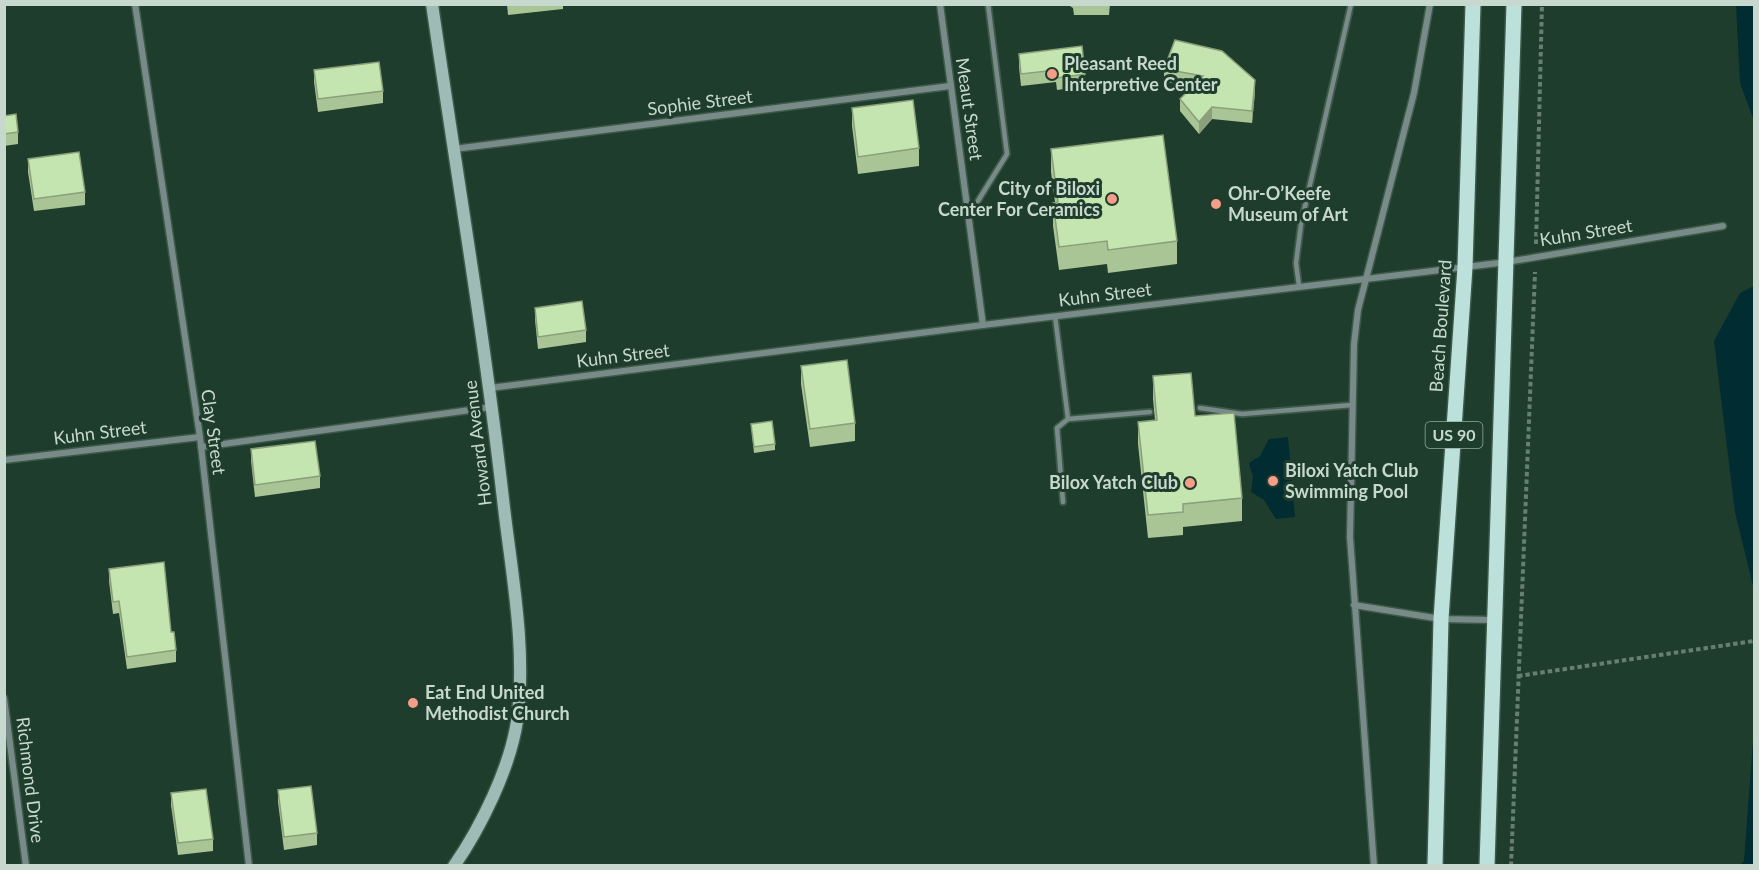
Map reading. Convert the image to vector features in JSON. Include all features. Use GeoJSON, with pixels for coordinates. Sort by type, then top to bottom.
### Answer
{"type":"FeatureCollection","features":[{"type":"Feature","properties":{"kind":"main road","name":"Howard Avenue"},"geometry":{"type":"LineString","coordinates":[[432,4],[490,388],[519,656],[517,722],[488,808],[454,866]]}},
{"type":"Feature","properties":{"kind":"main road","name":"Beach Boulevard"},"geometry":{"type":"LineString","coordinates":[[1435,866],[1441,619],[1465,267],[1473,4]]}},
{"type":"Feature","properties":{"kind":"main road","name":"US 90"},"geometry":{"type":"LineString","coordinates":[[1487,866],[1514,4]]}},
{"type":"Feature","properties":{"kind":"street","name":"Clay Street"},"geometry":{"type":"LineString","coordinates":[[135,4],[200,437],[249,866]]}},
{"type":"Feature","properties":{"kind":"street","name":"Meaut Street"},"geometry":{"type":"LineString","coordinates":[[940,4],[983,325]]}},
{"type":"Feature","properties":{"kind":"street"},"geometry":{"type":"LineString","coordinates":[[1374,866],[1350,537],[1354,344],[1366,278],[1414,93],[1430,4]]}},
{"type":"Feature","properties":{"kind":"street","name":"Sophie Street"},"geometry":{"type":"LineString","coordinates":[[453,149],[950,86]]}},
{"type":"Feature","properties":{"kind":"street","name":"Kuhn Street"},"geometry":{"type":"LineString","coordinates":[[490,388],[1055,316],[1507,262],[1723,226]]}},
{"type":"Feature","properties":{"kind":"street"},"geometry":{"type":"LineString","coordinates":[[201,447],[492,407]]}},
{"type":"Feature","properties":{"kind":"street","name":"Kuhn Street"},"geometry":{"type":"LineString","coordinates":[[4,460],[200,437]]}},
{"type":"Feature","properties":{"kind":"street"},"geometry":{"type":"LineString","coordinates":[[1354,604],[1441,619],[1493,620]]}},
{"type":"Feature","properties":{"kind":"street","name":"Richmond Drive"},"geometry":{"type":"LineString","coordinates":[[4,698],[26,866]]}},
{"type":"Feature","properties":{"kind":"lane"},"geometry":{"type":"LineString","coordinates":[[969,217],[1007,154],[988,4]]}},
{"type":"Feature","properties":{"kind":"lane"},"geometry":{"type":"LineString","coordinates":[[1299,286],[1296,263],[1301,224],[1351,4]]}},
{"type":"Feature","properties":{"kind":"lane"},"geometry":{"type":"LineString","coordinates":[[1055,316],[1068,419]]}},
{"type":"Feature","properties":{"kind":"lane"},"geometry":{"type":"LineString","coordinates":[[1200,408],[1242,414],[1352,405]]}},
{"type":"Feature","properties":{"kind":"lane"},"geometry":{"type":"LineString","coordinates":[[1062,502],[1057,428],[1068,419],[1150,412]]}},
{"type":"Feature","properties":{"kind":"path"},"geometry":{"type":"LineString","coordinates":[[1511,866],[1536,256],[1542,4]]}},
{"type":"Feature","properties":{"kind":"path"},"geometry":{"type":"LineString","coordinates":[[1518,676],[1755,641]]}},
{"type":"Feature","properties":{"kind":"water"},"geometry":{"type":"Polygon","coordinates":[[[1736,5],[1754,5],[1754,121],[1740,83],[1736,5]]]}},
{"type":"Feature","properties":{"kind":"water"},"geometry":{"type":"Polygon","coordinates":[[[1754,286],[1754,590],[1735,512],[1714,341],[1740,293],[1754,286]]]}},
{"type":"Feature","properties":{"kind":"water","name":"Biloxi Yatch Club Swimming Pool"},"geometry":{"type":"Polygon","coordinates":[[[1288,437],[1295,517],[1276,519],[1264,500],[1251,492],[1253,477],[1249,463],[1260,456],[1269,439],[1288,437]]]}},
{"type":"Feature","properties":{"kind":"water"},"geometry":{"type":"Polygon","coordinates":[[[1754,728],[1754,865],[1740,865],[1744,861],[1754,728]]]}},
{"type":"Feature","properties":{"kind":"building"},"geometry":{"type":"Polygon","coordinates":[[[1175,40],[1222,51],[1255,80],[1252,111],[1212,107],[1199,122],[1180,99],[1203,76],[1164,69],[1175,40]]]}},
{"type":"Feature","properties":{"kind":"building"},"geometry":{"type":"Polygon","coordinates":[[[1082,46],[1085,74],[1057,78],[1056,70],[1021,74],[1019,54],[1082,46]]]}},
{"type":"Feature","properties":{"kind":"building"},"geometry":{"type":"Polygon","coordinates":[[[379,62],[383,91],[318,99],[314,70],[379,62]]]}},
{"type":"Feature","properties":{"kind":"building"},"geometry":{"type":"Polygon","coordinates":[[[913,100],[919,148],[858,157],[852,108],[913,100]]]}},
{"type":"Feature","properties":{"kind":"building"},"geometry":{"type":"Polygon","coordinates":[[[16,114],[18,132],[4,134],[4,116],[16,114]]]}},
{"type":"Feature","properties":{"kind":"building","name":"City of Biloxi Center For Ceramics"},"geometry":{"type":"Polygon","coordinates":[[[1163,135],[1177,241],[1108,250],[1107,241],[1059,247],[1053,203],[1058,202],[1051,149],[1163,135]]]}},
{"type":"Feature","properties":{"kind":"building"},"geometry":{"type":"Polygon","coordinates":[[[79,152],[85,192],[34,199],[28,159],[79,152]]]}},
{"type":"Feature","properties":{"kind":"building"},"geometry":{"type":"Polygon","coordinates":[[[582,301],[586,330],[538,337],[535,308],[582,301]]]}},
{"type":"Feature","properties":{"kind":"building"},"geometry":{"type":"Polygon","coordinates":[[[847,360],[855,423],[810,429],[801,366],[847,360]]]}},
{"type":"Feature","properties":{"kind":"building","name":"Bilox Yatch Club"},"geometry":{"type":"Polygon","coordinates":[[[1191,373],[1195,416],[1234,413],[1242,498],[1183,504],[1183,512],[1148,515],[1138,422],[1157,420],[1153,376],[1191,373]]]}},
{"type":"Feature","properties":{"kind":"building"},"geometry":{"type":"Polygon","coordinates":[[[772,421],[775,444],[754,447],[751,424],[772,421]]]}},
{"type":"Feature","properties":{"kind":"building"},"geometry":{"type":"Polygon","coordinates":[[[315,441],[320,476],[255,485],[251,449],[315,441]]]}},
{"type":"Feature","properties":{"kind":"building"},"geometry":{"type":"Polygon","coordinates":[[[164,562],[171,632],[174,632],[176,650],[127,657],[119,601],[113,602],[109,569],[164,562]]]}},
{"type":"Feature","properties":{"kind":"building"},"geometry":{"type":"Polygon","coordinates":[[[311,786],[317,833],[284,837],[278,790],[311,786]]]}},
{"type":"Feature","properties":{"kind":"building"},"geometry":{"type":"Polygon","coordinates":[[[206,789],[213,839],[178,843],[171,793],[206,789]]]}},
{"type":"Feature","properties":{"kind":"place","name":"Pleasant Reed Interpretive Center"},"geometry":{"type":"Point","coordinates":[1052,74]}},
{"type":"Feature","properties":{"kind":"place","name":"City of Biloxi Center For Ceramics"},"geometry":{"type":"Point","coordinates":[1112,199]}},
{"type":"Feature","properties":{"kind":"place","name":"Ohr-O’Keefe Museum of Art"},"geometry":{"type":"Point","coordinates":[1216,204]}},
{"type":"Feature","properties":{"kind":"place","name":"Biloxi Yatch Club Swimming Pool"},"geometry":{"type":"Point","coordinates":[1273,481]}},
{"type":"Feature","properties":{"kind":"place","name":"Bilox Yatch Club"},"geometry":{"type":"Point","coordinates":[1190,483]}},
{"type":"Feature","properties":{"kind":"place","name":"Eat End United Methodist Church"},"geometry":{"type":"Point","coordinates":[413,703]}}]}
